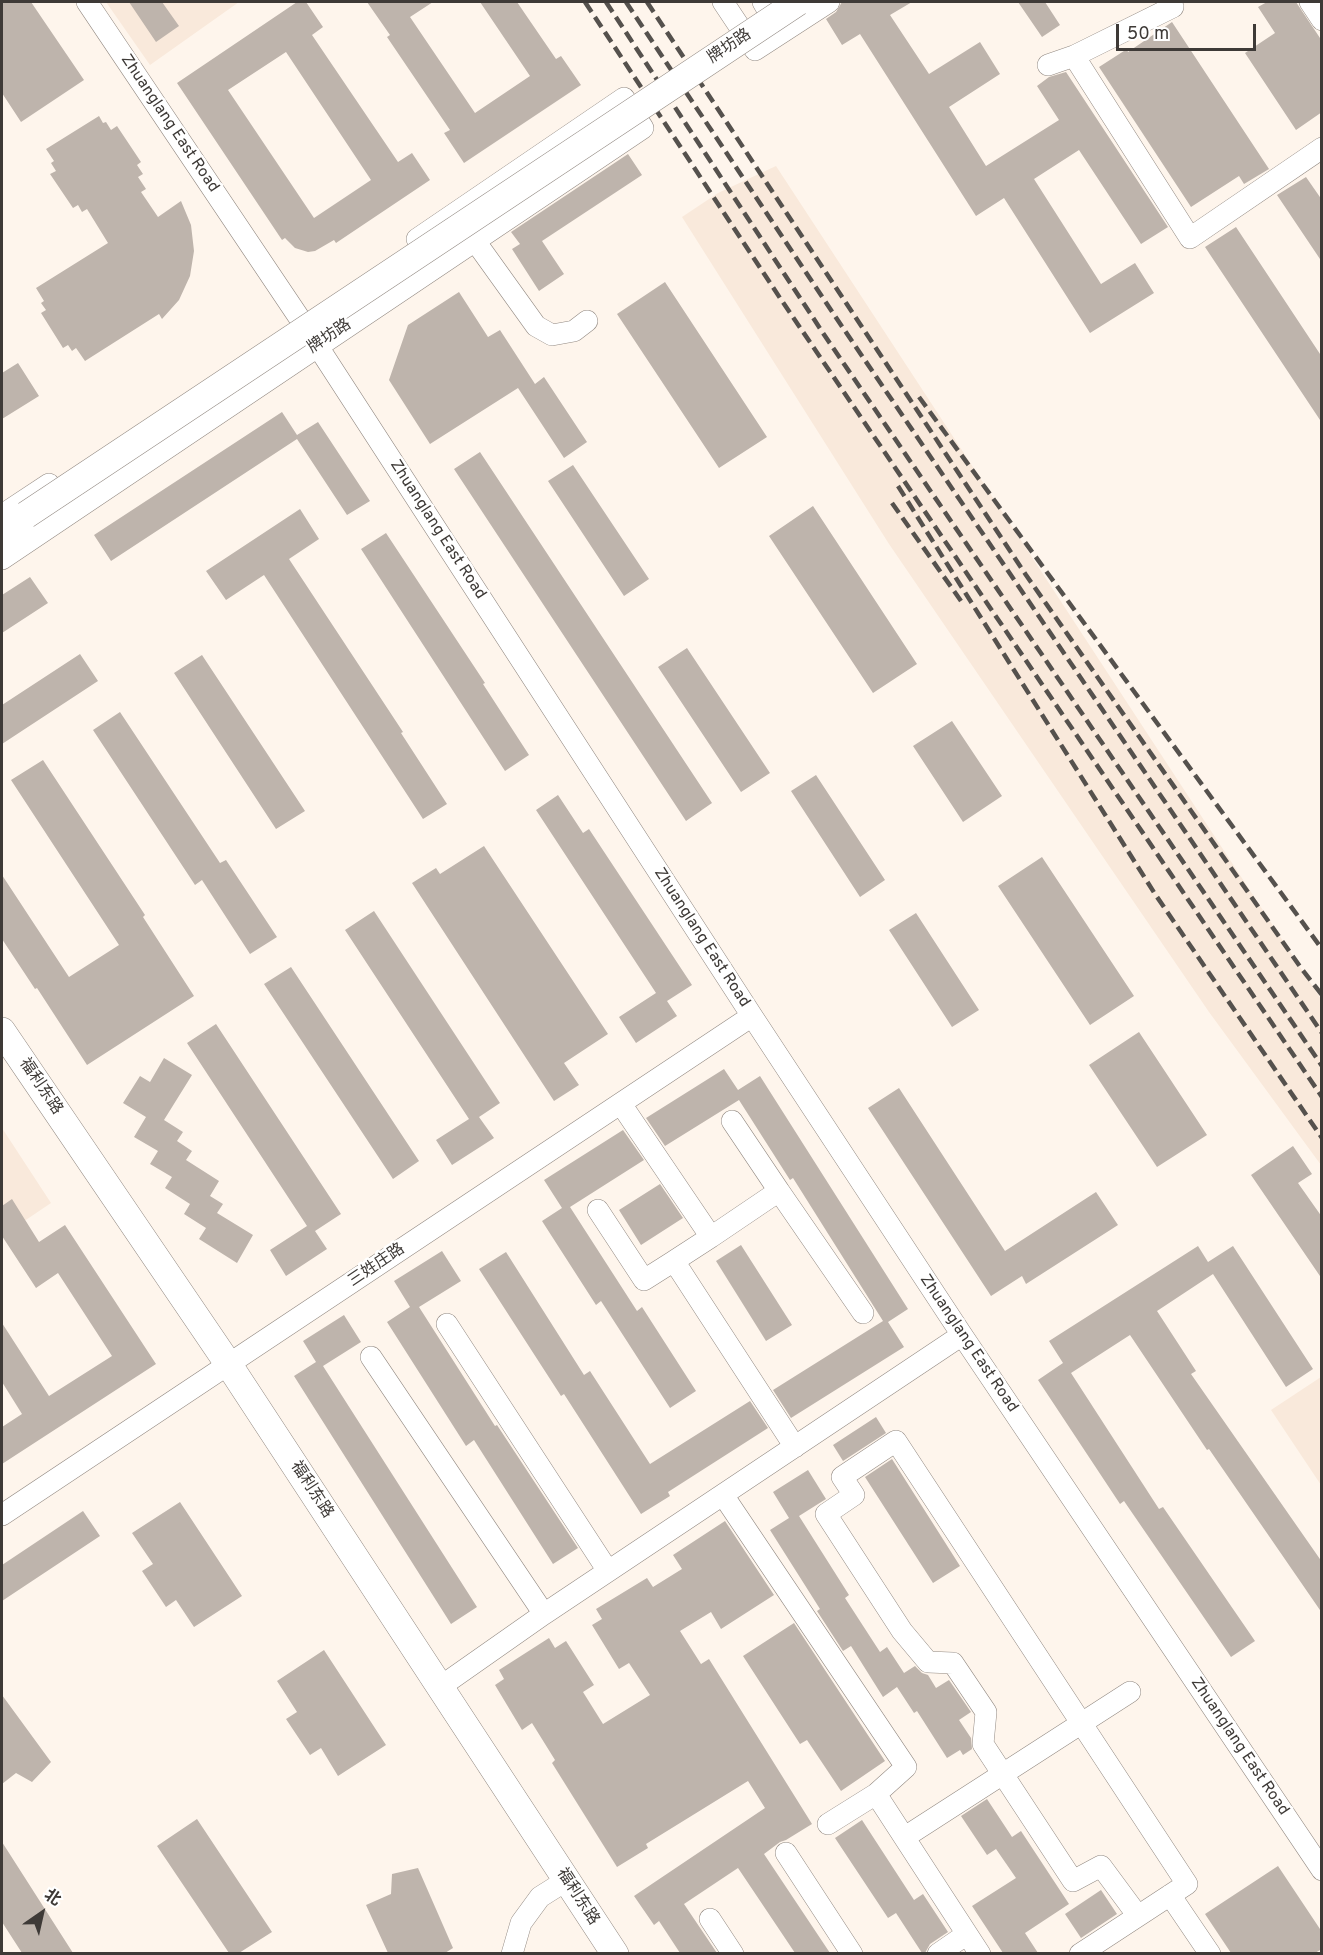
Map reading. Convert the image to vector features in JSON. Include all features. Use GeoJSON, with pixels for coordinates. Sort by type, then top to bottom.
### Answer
{"type":"FeatureCollection","features":[{"type":"Feature","properties":{"kind":"main road","name":"牌坊路"},"geometry":{"type":"LineString","coordinates":[[2,528],[14,515],[798,2]]}},
{"type":"Feature","properties":{"kind":"main road","name":"牌坊路"},"geometry":{"type":"LineString","coordinates":[[2,540],[14,515]]}},
{"type":"Feature","properties":{"kind":"main road","name":"福利东路"},"geometry":{"type":"LineString","coordinates":[[2,1034],[229,1365],[615,1953]]}},
{"type":"Feature","properties":{"kind":"street","name":"Zhuanglang East Road"},"geometry":{"type":"LineString","coordinates":[[87,2],[308,331],[752,1016],[962,1335],[1322,1870]]}},
{"type":"Feature","properties":{"kind":"street"},"geometry":{"type":"LineString","coordinates":[[723,2],[755,50],[829,2]]}},
{"type":"Feature","properties":{"kind":"street"},"geometry":{"type":"LineString","coordinates":[[743,32],[798,2]]}},
{"type":"Feature","properties":{"kind":"street"},"geometry":{"type":"LineString","coordinates":[[1310,2],[1322,20]]}},
{"type":"Feature","properties":{"kind":"street"},"geometry":{"type":"LineString","coordinates":[[743,32],[770,4]]}},
{"type":"Feature","properties":{"kind":"street"},"geometry":{"type":"LineString","coordinates":[[1048,65],[1074,56],[1173,7]]}},
{"type":"Feature","properties":{"kind":"street"},"geometry":{"type":"LineString","coordinates":[[1074,56],[1190,238],[1322,148]]}},
{"type":"Feature","properties":{"kind":"street","name":"牌坊路"},"geometry":{"type":"LineString","coordinates":[[2,559],[308,331],[624,98],[637,108],[643,128],[475,241],[308,331],[14,515]]}},
{"type":"Feature","properties":{"kind":"street"},"geometry":{"type":"LineString","coordinates":[[475,241],[536,326],[552,335],[574,331],[587,321]]}},
{"type":"Feature","properties":{"kind":"street","name":"三姓庄路"},"geometry":{"type":"LineString","coordinates":[[2,1515],[752,1016]]}},
{"type":"Feature","properties":{"kind":"street"},"geometry":{"type":"LineString","coordinates":[[621,1104],[711,1237]]}},
{"type":"Feature","properties":{"kind":"street"},"geometry":{"type":"LineString","coordinates":[[732,1121],[863,1313]]}},
{"type":"Feature","properties":{"kind":"street"},"geometry":{"type":"LineString","coordinates":[[598,1210],[644,1280],[779,1191]]}},
{"type":"Feature","properties":{"kind":"street"},"geometry":{"type":"LineString","coordinates":[[674,1262],[795,1447]]}},
{"type":"Feature","properties":{"kind":"street"},"geometry":{"type":"LineString","coordinates":[[447,1324],[608,1571]]}},
{"type":"Feature","properties":{"kind":"street"},"geometry":{"type":"LineString","coordinates":[[441,1687],[544,1614],[962,1335]]}},
{"type":"Feature","properties":{"kind":"street"},"geometry":{"type":"LineString","coordinates":[[370,1357],[544,1614]]}},
{"type":"Feature","properties":{"kind":"street"},"geometry":{"type":"LineString","coordinates":[[1080,1953],[1138,1916],[1187,1884],[896,1441],[842,1477],[854,1496],[826,1514],[902,1631],[928,1662],[953,1663],[986,1712],[983,1744],[1072,1881],[1101,1866],[1138,1916]]}},
{"type":"Feature","properties":{"kind":"street"},"geometry":{"type":"LineString","coordinates":[[723,1495],[906,1767],[876,1794],[828,1824]]}},
{"type":"Feature","properties":{"kind":"street"},"geometry":{"type":"LineString","coordinates":[[905,1837],[1130,1692]]}},
{"type":"Feature","properties":{"kind":"street"},"geometry":{"type":"LineString","coordinates":[[876,1794],[980,1953]]}},
{"type":"Feature","properties":{"kind":"street"},"geometry":{"type":"LineString","coordinates":[[786,1853],[852,1953]]}},
{"type":"Feature","properties":{"kind":"street"},"geometry":{"type":"LineString","coordinates":[[512,1953],[521,1923],[540,1897],[567,1880]]}},
{"type":"Feature","properties":{"kind":"street"},"geometry":{"type":"LineString","coordinates":[[1170,1895],[1210,1953]]}},
{"type":"Feature","properties":{"kind":"street"},"geometry":{"type":"LineString","coordinates":[[710,1919],[733,1953]]}},
{"type":"Feature","properties":{"kind":"street"},"geometry":{"type":"LineString","coordinates":[[938,1953],[968,1934]]}},
{"type":"Feature","properties":{"kind":"shaded area"},"geometry":{"type":"Polygon","coordinates":[[[106,2],[239,2],[150,65],[106,2]]]}},
{"type":"Feature","properties":{"kind":"shaded area"},"geometry":{"type":"Polygon","coordinates":[[[776,166],[1321,999],[1321,1165],[1209,1012],[889,544],[682,217],[718,193],[776,166]]]}},
{"type":"Feature","properties":{"kind":"shaded area"},"geometry":{"type":"Polygon","coordinates":[[[2,1128],[51,1203],[2,1236],[2,1128]]]}},
{"type":"Feature","properties":{"kind":"shaded area"},"geometry":{"type":"Polygon","coordinates":[[[1321,1377],[1321,1485],[1271,1410],[1321,1377]]]}},
{"type":"Feature","properties":{"kind":"building"},"geometry":{"type":"Polygon","coordinates":[[[2,2],[31,2],[84,80],[21,122],[2,93],[2,2]]]}},
{"type":"Feature","properties":{"kind":"building"},"geometry":{"type":"Polygon","coordinates":[[[129,2],[162,2],[179,26],[156,42],[129,2]]]}},
{"type":"Feature","properties":{"kind":"building"},"geometry":{"type":"Polygon","coordinates":[[[297,2],[306,2],[323,27],[312,35],[398,162],[412,153],[430,180],[336,243],[334,240],[315,251],[308,252],[295,248],[285,238],[282,240],[177,83],[297,2]],[[286,52],[228,90],[314,218],[371,180],[286,52]]]}},
{"type":"Feature","properties":{"kind":"building"},"geometry":{"type":"Polygon","coordinates":[[[367,2],[433,2],[410,17],[475,113],[530,76],[480,2],[517,2],[556,59],[561,56],[581,85],[464,163],[444,133],[450,130],[387,37],[390,35],[367,2]]]}},
{"type":"Feature","properties":{"kind":"building"},"geometry":{"type":"Polygon","coordinates":[[[842,2],[912,2],[890,15],[929,74],[980,42],[1000,74],[949,107],[986,166],[1059,120],[1037,86],[1049,77],[1066,72],[1168,227],[1141,244],[1079,150],[1034,179],[1101,284],[1135,263],[1154,293],[1090,333],[1004,198],[976,216],[860,34],[842,45],[826,19],[836,12],[842,2]]]}},
{"type":"Feature","properties":{"kind":"building"},"geometry":{"type":"Polygon","coordinates":[[[1018,2],[1045,2],[1060,25],[1042,37],[1018,2]]]}},
{"type":"Feature","properties":{"kind":"building"},"geometry":{"type":"Polygon","coordinates":[[[1267,2],[1296,2],[1322,41],[1322,112],[1296,130],[1245,53],[1275,33],[1258,7],[1267,2]]]}},
{"type":"Feature","properties":{"kind":"building"},"geometry":{"type":"Polygon","coordinates":[[[1172,22],[1269,169],[1244,184],[1239,176],[1191,207],[1099,67],[1127,49],[1128,52],[1172,22]]]}},
{"type":"Feature","properties":{"kind":"building"},"geometry":{"type":"Polygon","coordinates":[[[99,116],[111,130],[117,126],[141,162],[137,165],[143,174],[138,177],[146,189],[141,192],[158,217],[181,201],[191,225],[194,251],[190,276],[179,300],[162,319],[159,314],[85,361],[76,348],[72,351],[68,345],[63,348],[41,313],[46,310],[41,303],[44,301],[36,288],[108,243],[87,209],[82,212],[78,205],[73,208],[50,174],[56,171],[51,163],[54,161],[46,149],[99,116]]]}},
{"type":"Feature","properties":{"kind":"building"},"geometry":{"type":"Polygon","coordinates":[[[628,154],[642,175],[542,241],[564,274],[539,291],[512,249],[520,244],[511,232],[628,154]]]}},
{"type":"Feature","properties":{"kind":"building"},"geometry":{"type":"Polygon","coordinates":[[[1306,177],[1322,200],[1322,262],[1277,195],[1306,177]]]}},
{"type":"Feature","properties":{"kind":"building"},"geometry":{"type":"Polygon","coordinates":[[[1236,227],[1322,357],[1322,423],[1205,247],[1236,227]]]}},
{"type":"Feature","properties":{"kind":"building"},"geometry":{"type":"Polygon","coordinates":[[[665,282],[767,437],[719,468],[617,314],[665,282]]]}},
{"type":"Feature","properties":{"kind":"building"},"geometry":{"type":"Polygon","coordinates":[[[459,292],[488,337],[500,330],[535,384],[544,377],[587,442],[564,458],[518,388],[430,444],[389,380],[408,325],[459,292]]]}},
{"type":"Feature","properties":{"kind":"building"},"geometry":{"type":"Polygon","coordinates":[[[18,363],[39,396],[2,419],[2,373],[18,363]]]}},
{"type":"Feature","properties":{"kind":"building"},"geometry":{"type":"Polygon","coordinates":[[[282,412],[297,435],[318,422],[370,501],[347,515],[297,439],[111,561],[94,535],[282,412]]]}},
{"type":"Feature","properties":{"kind":"building"},"geometry":{"type":"Polygon","coordinates":[[[480,452],[712,803],[686,821],[454,469],[480,452]]]}},
{"type":"Feature","properties":{"kind":"building"},"geometry":{"type":"Polygon","coordinates":[[[573,465],[649,579],[624,596],[548,481],[573,465]]]}},
{"type":"Feature","properties":{"kind":"building"},"geometry":{"type":"Polygon","coordinates":[[[813,506],[917,664],[873,693],[769,536],[813,506]]]}},
{"type":"Feature","properties":{"kind":"building"},"geometry":{"type":"Polygon","coordinates":[[[300,509],[319,539],[289,559],[403,732],[401,733],[447,804],[423,819],[264,575],[226,600],[206,571],[300,509]]]}},
{"type":"Feature","properties":{"kind":"building"},"geometry":{"type":"Polygon","coordinates":[[[386,533],[485,683],[483,684],[529,755],[505,771],[361,549],[386,533]]]}},
{"type":"Feature","properties":{"kind":"building"},"geometry":{"type":"Polygon","coordinates":[[[30,577],[48,603],[2,633],[2,595],[30,577]]]}},
{"type":"Feature","properties":{"kind":"building"},"geometry":{"type":"Polygon","coordinates":[[[687,648],[770,773],[741,792],[658,667],[687,648]]]}},
{"type":"Feature","properties":{"kind":"building"},"geometry":{"type":"Polygon","coordinates":[[[80,654],[98,681],[2,744],[2,705],[80,654]]]}},
{"type":"Feature","properties":{"kind":"building"},"geometry":{"type":"Polygon","coordinates":[[[202,655],[305,811],[276,829],[174,673],[202,655]]]}},
{"type":"Feature","properties":{"kind":"building"},"geometry":{"type":"Polygon","coordinates":[[[120,712],[220,863],[226,860],[277,937],[250,954],[202,880],[195,885],[93,730],[120,712]]]}},
{"type":"Feature","properties":{"kind":"building"},"geometry":{"type":"Polygon","coordinates":[[[952,721],[1002,796],[963,822],[913,746],[952,721]]]}},
{"type":"Feature","properties":{"kind":"building"},"geometry":{"type":"Polygon","coordinates":[[[43,760],[145,915],[143,917],[194,996],[87,1065],[2,939],[2,875],[69,977],[119,945],[11,780],[43,760]]]}},
{"type":"Feature","properties":{"kind":"building"},"geometry":{"type":"Polygon","coordinates":[[[816,775],[885,880],[860,897],[791,791],[816,775]]]}},
{"type":"Feature","properties":{"kind":"building"},"geometry":{"type":"Polygon","coordinates":[[[558,795],[583,833],[589,829],[692,985],[667,1001],[677,1016],[636,1043],[619,1017],[656,993],[536,810],[558,795]]]}},
{"type":"Feature","properties":{"kind":"building"},"geometry":{"type":"Polygon","coordinates":[[[484,846],[608,1034],[564,1063],[579,1085],[554,1101],[412,883],[436,868],[440,874],[484,846]]]}},
{"type":"Feature","properties":{"kind":"building"},"geometry":{"type":"Polygon","coordinates":[[[1042,857],[1134,996],[1090,1025],[998,886],[1042,857]]]}},
{"type":"Feature","properties":{"kind":"building"},"geometry":{"type":"Polygon","coordinates":[[[374,911],[500,1103],[479,1117],[494,1138],[452,1165],[436,1140],[469,1119],[345,930],[374,911]]]}},
{"type":"Feature","properties":{"kind":"building"},"geometry":{"type":"Polygon","coordinates":[[[916,913],[979,1010],[952,1027],[889,930],[916,913]]]}},
{"type":"Feature","properties":{"kind":"building"},"geometry":{"type":"Polygon","coordinates":[[[291,967],[419,1161],[393,1179],[264,984],[291,967]]]}},
{"type":"Feature","properties":{"kind":"building"},"geometry":{"type":"Polygon","coordinates":[[[216,1024],[341,1214],[315,1231],[327,1249],[286,1276],[270,1250],[307,1226],[187,1043],[216,1024]]]}},
{"type":"Feature","properties":{"kind":"building"},"geometry":{"type":"Polygon","coordinates":[[[1139,1032],[1207,1135],[1157,1167],[1089,1065],[1139,1032]]]}},
{"type":"Feature","properties":{"kind":"building"},"geometry":{"type":"Polygon","coordinates":[[[164,1058],[192,1075],[164,1120],[183,1132],[177,1141],[192,1151],[186,1160],[219,1181],[210,1196],[223,1204],[217,1213],[253,1235],[237,1263],[199,1239],[206,1228],[184,1214],[190,1204],[165,1188],[172,1177],[150,1164],[158,1151],[134,1137],[146,1117],[123,1103],[140,1076],[150,1082],[164,1058]]]}},
{"type":"Feature","properties":{"kind":"building"},"geometry":{"type":"Polygon","coordinates":[[[724,1069],[738,1090],[760,1076],[908,1309],[888,1322],[904,1347],[791,1418],[773,1390],[883,1321],[793,1178],[790,1180],[739,1100],[665,1146],[646,1118],[724,1069]]]}},
{"type":"Feature","properties":{"kind":"building"},"geometry":{"type":"Polygon","coordinates":[[[899,1088],[1005,1251],[1096,1192],[1118,1225],[1026,1284],[1022,1276],[991,1296],[868,1108],[899,1088]]]}},
{"type":"Feature","properties":{"kind":"building"},"geometry":{"type":"Polygon","coordinates":[[[623,1130],[644,1160],[570,1207],[637,1311],[642,1307],[696,1391],[670,1408],[601,1301],[596,1305],[542,1221],[562,1208],[544,1180],[623,1130]]]}},
{"type":"Feature","properties":{"kind":"building"},"geometry":{"type":"Polygon","coordinates":[[[1293,1146],[1312,1174],[1298,1183],[1322,1217],[1322,1279],[1251,1175],[1293,1146]]]}},
{"type":"Feature","properties":{"kind":"building"},"geometry":{"type":"Polygon","coordinates":[[[660,1184],[683,1218],[641,1245],[619,1210],[660,1184]]]}},
{"type":"Feature","properties":{"kind":"building"},"geometry":{"type":"Polygon","coordinates":[[[12,1199],[39,1242],[65,1225],[156,1364],[2,1464],[2,1427],[22,1414],[2,1382],[2,1323],[49,1396],[112,1356],[58,1273],[36,1288],[2,1236],[2,1206],[12,1199]]]}},
{"type":"Feature","properties":{"kind":"building"},"geometry":{"type":"Polygon","coordinates":[[[741,1245],[792,1325],[766,1341],[716,1261],[741,1245]]]}},
{"type":"Feature","properties":{"kind":"building"},"geometry":{"type":"Polygon","coordinates":[[[1198,1246],[1208,1262],[1233,1246],[1313,1369],[1286,1387],[1213,1274],[1157,1311],[1196,1371],[1191,1374],[1322,1562],[1322,1613],[1209,1449],[1207,1450],[1130,1335],[1071,1373],[1159,1509],[1163,1507],[1255,1641],[1231,1657],[1124,1501],[1120,1504],[1038,1380],[1063,1363],[1049,1341],[1198,1246]]]}},
{"type":"Feature","properties":{"kind":"building"},"geometry":{"type":"Polygon","coordinates":[[[442,1251],[461,1281],[419,1307],[495,1426],[497,1425],[578,1548],[553,1564],[474,1440],[466,1446],[387,1322],[410,1307],[394,1281],[442,1251]]]}},
{"type":"Feature","properties":{"kind":"building"},"geometry":{"type":"Polygon","coordinates":[[[506,1252],[584,1375],[590,1371],[650,1464],[750,1401],[768,1428],[668,1492],[670,1496],[641,1514],[564,1394],[561,1396],[479,1269],[506,1252]]]}},
{"type":"Feature","properties":{"kind":"building"},"geometry":{"type":"Polygon","coordinates":[[[344,1315],[361,1342],[323,1366],[477,1607],[451,1624],[294,1376],[316,1362],[303,1341],[344,1315]]]}},
{"type":"Feature","properties":{"kind":"building"},"geometry":{"type":"Polygon","coordinates":[[[876,1417],[886,1433],[843,1461],[833,1445],[876,1417]]]}},
{"type":"Feature","properties":{"kind":"building"},"geometry":{"type":"Polygon","coordinates":[[[892,1459],[960,1566],[933,1583],[865,1477],[892,1459]]]}},
{"type":"Feature","properties":{"kind":"building"},"geometry":{"type":"Polygon","coordinates":[[[808,1470],[826,1499],[799,1516],[849,1595],[845,1598],[880,1652],[887,1647],[904,1673],[915,1666],[928,1675],[936,1688],[949,1680],[971,1712],[959,1720],[971,1738],[972,1749],[963,1755],[960,1750],[947,1758],[917,1711],[914,1713],[897,1687],[883,1697],[851,1646],[843,1651],[817,1611],[820,1609],[770,1530],[789,1518],[773,1492],[808,1470]]]}},
{"type":"Feature","properties":{"kind":"building"},"geometry":{"type":"Polygon","coordinates":[[[180,1502],[242,1596],[194,1627],[176,1600],[166,1607],[142,1571],[153,1564],[132,1533],[180,1502]]]}},
{"type":"Feature","properties":{"kind":"building"},"geometry":{"type":"Polygon","coordinates":[[[83,1511],[100,1536],[2,1601],[2,1565],[83,1511]]]}},
{"type":"Feature","properties":{"kind":"building"},"geometry":{"type":"Polygon","coordinates":[[[725,1521],[774,1595],[721,1629],[711,1612],[680,1631],[701,1664],[709,1659],[812,1824],[764,1854],[830,1953],[795,1953],[738,1868],[684,1904],[717,1953],[680,1953],[659,1921],[654,1925],[634,1896],[765,1808],[748,1781],[646,1844],[648,1848],[617,1867],[552,1763],[555,1760],[532,1723],[522,1730],[495,1685],[504,1679],[499,1670],[549,1638],[555,1648],[566,1641],[594,1685],[583,1692],[603,1724],[650,1695],[629,1663],[619,1669],[592,1625],[602,1619],[596,1609],[647,1578],[653,1587],[682,1569],[673,1555],[725,1521]]]}},
{"type":"Feature","properties":{"kind":"building"},"geometry":{"type":"Polygon","coordinates":[[[794,1623],[885,1761],[841,1791],[807,1740],[800,1744],[743,1656],[794,1623]]]}},
{"type":"Feature","properties":{"kind":"building"},"geometry":{"type":"Polygon","coordinates":[[[324,1650],[386,1745],[338,1776],[321,1748],[310,1755],[286,1719],[297,1712],[277,1681],[324,1650]]]}},
{"type":"Feature","properties":{"kind":"building"},"geometry":{"type":"Polygon","coordinates":[[[2,1695],[51,1762],[32,1782],[16,1773],[2,1784],[2,1695]]]}},
{"type":"Feature","properties":{"kind":"building"},"geometry":{"type":"Polygon","coordinates":[[[987,1799],[1012,1837],[1021,1831],[1069,1904],[1025,1933],[1038,1953],[1003,1953],[972,1906],[1016,1878],[996,1849],[987,1855],[961,1816],[987,1799]]]}},
{"type":"Feature","properties":{"kind":"building"},"geometry":{"type":"Polygon","coordinates":[[[197,1819],[272,1932],[239,1953],[229,1953],[157,1846],[197,1819]]]}},
{"type":"Feature","properties":{"kind":"building"},"geometry":{"type":"Polygon","coordinates":[[[862,1820],[914,1900],[923,1894],[948,1932],[930,1944],[925,1953],[922,1953],[896,1913],[888,1918],[835,1838],[862,1820]]]}},
{"type":"Feature","properties":{"kind":"building"},"geometry":{"type":"Polygon","coordinates":[[[2,1842],[73,1953],[22,1953],[2,1922],[2,1842]]]}},
{"type":"Feature","properties":{"kind":"building"},"geometry":{"type":"Polygon","coordinates":[[[1278,1866],[1322,1932],[1322,1949],[1315,1953],[1231,1953],[1205,1914],[1278,1866]]]}},
{"type":"Feature","properties":{"kind":"building"},"geometry":{"type":"Polygon","coordinates":[[[418,1868],[453,1948],[445,1953],[388,1953],[366,1905],[391,1894],[392,1874],[418,1868]]]}},
{"type":"Feature","properties":{"kind":"building"},"geometry":{"type":"Polygon","coordinates":[[[1101,1890],[1117,1914],[1081,1938],[1065,1914],[1101,1890]]]}},
{"type":"Feature","properties":{"kind":"railway"},"geometry":{"type":"LineString","coordinates":[[585,2],[780,298],[1322,1097]]}},
{"type":"Feature","properties":{"kind":"railway"},"geometry":{"type":"LineString","coordinates":[[606,2],[825,336],[1322,1066]]}},
{"type":"Feature","properties":{"kind":"railway"},"geometry":{"type":"LineString","coordinates":[[626,2],[841,325],[1322,1033]]}},
{"type":"Feature","properties":{"kind":"railway"},"geometry":{"type":"LineString","coordinates":[[647,2],[1026,575],[1322,995]]}},
{"type":"Feature","properties":{"kind":"railway"},"geometry":{"type":"LineString","coordinates":[[919,397],[1322,949]]}},
{"type":"Feature","properties":{"kind":"railway"},"geometry":{"type":"LineString","coordinates":[[898,486],[1155,894],[1322,1138]]}},
{"type":"Feature","properties":{"kind":"railway"},"geometry":{"type":"LineString","coordinates":[[892,503],[961,601]]}}]}
